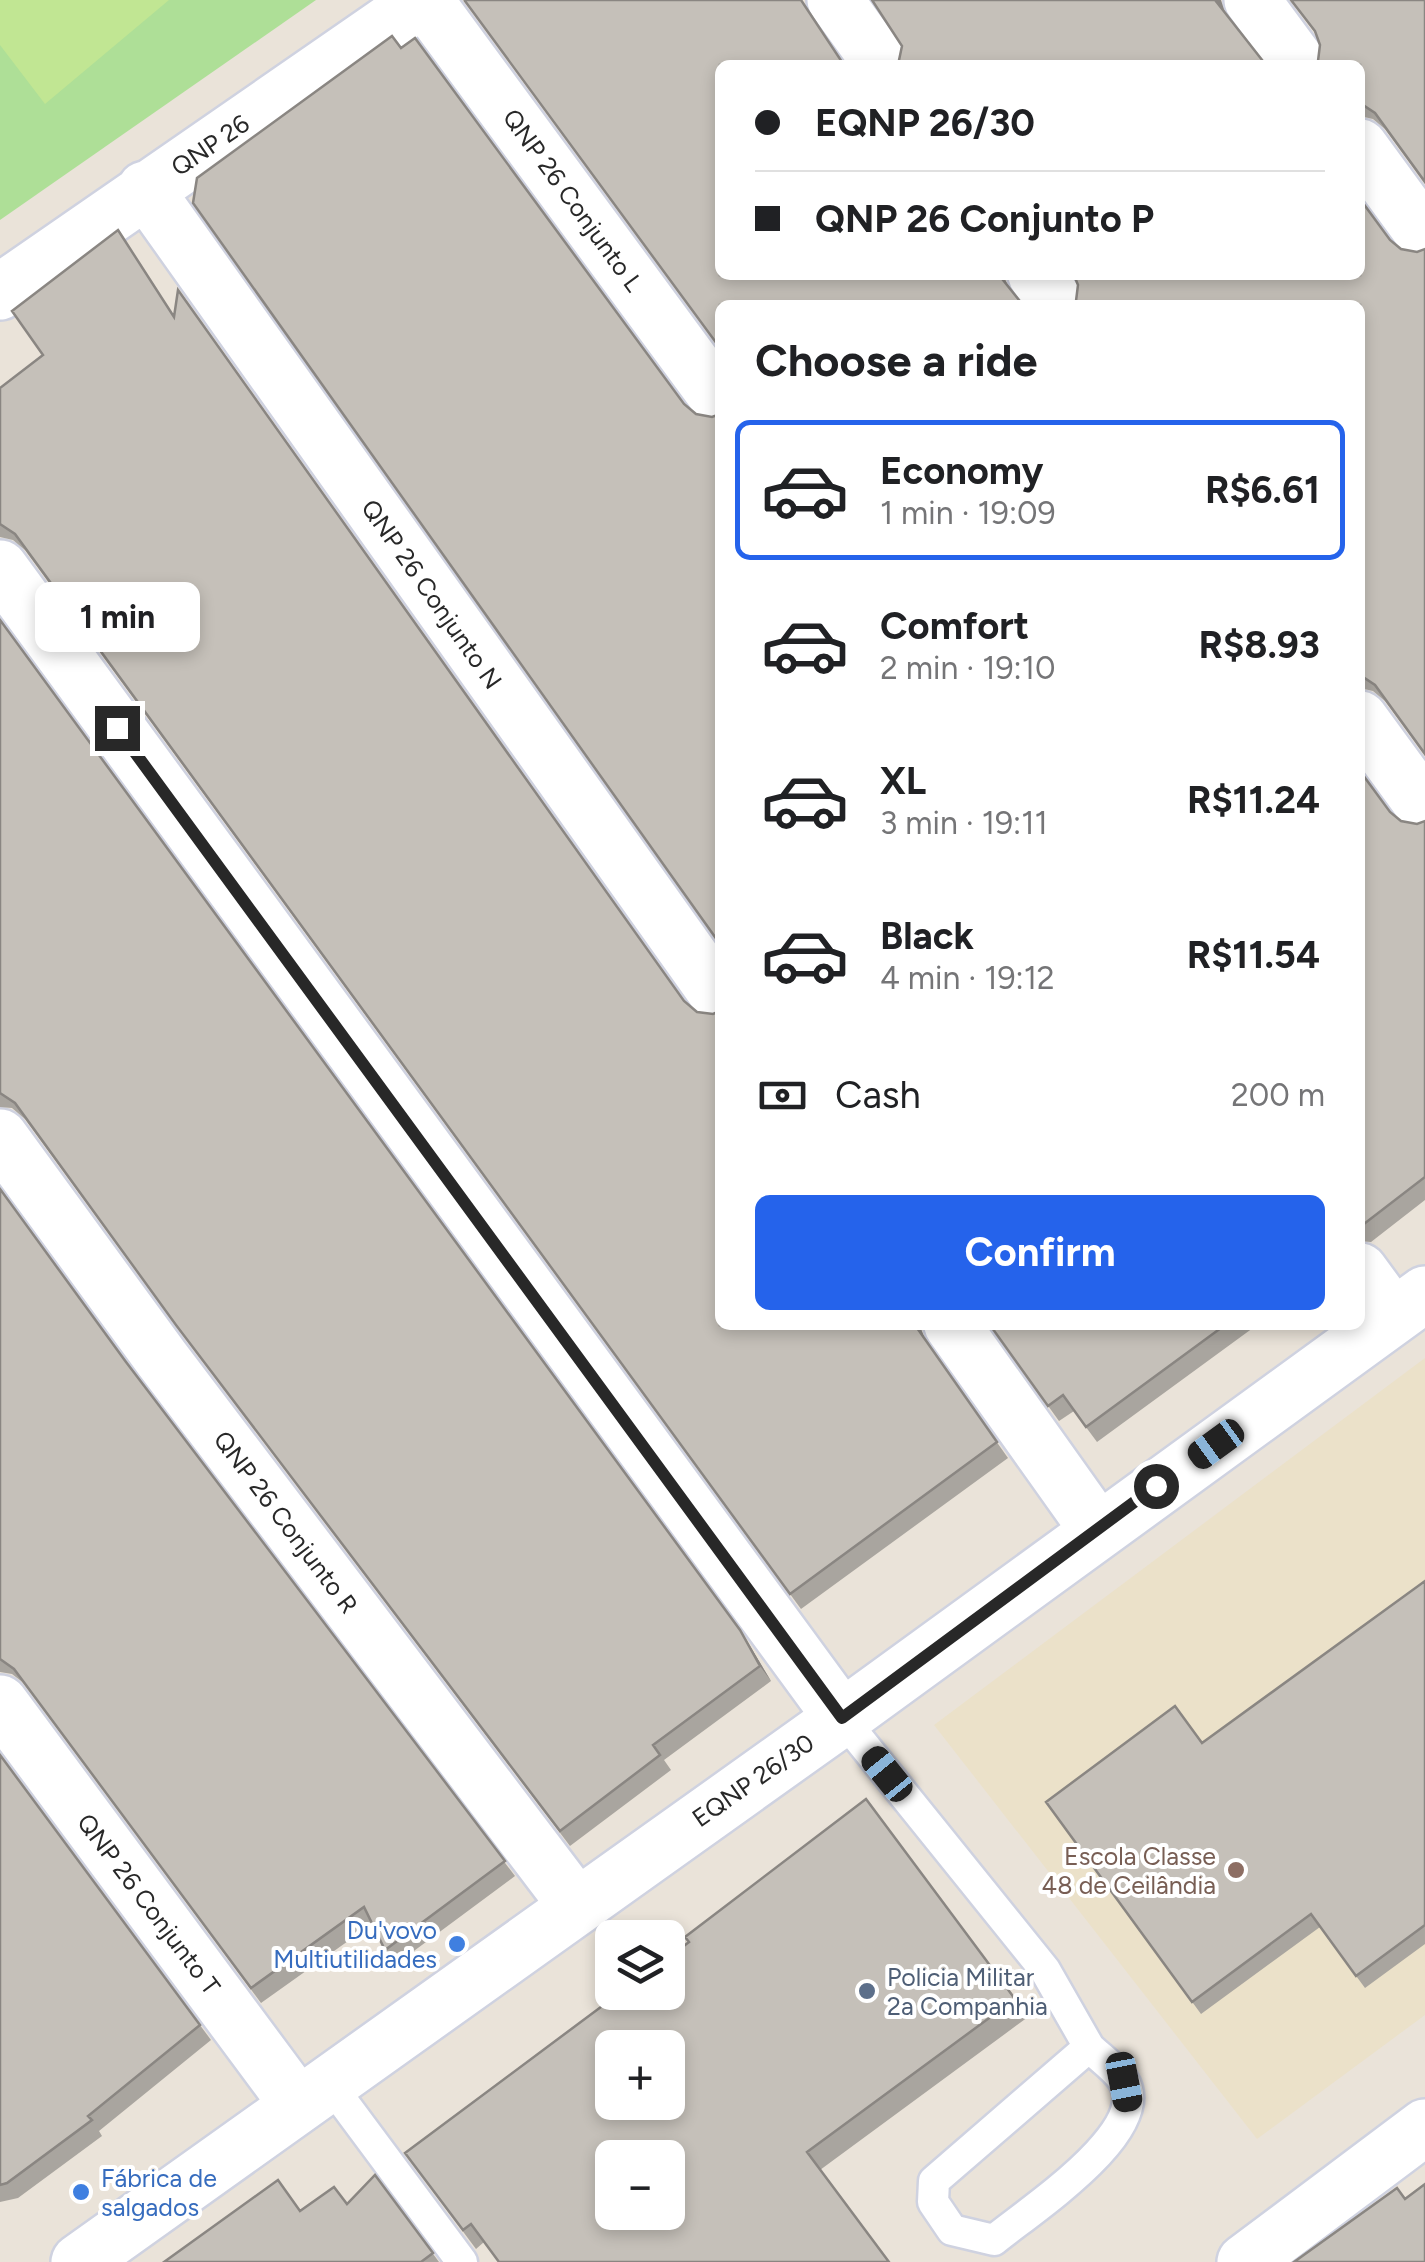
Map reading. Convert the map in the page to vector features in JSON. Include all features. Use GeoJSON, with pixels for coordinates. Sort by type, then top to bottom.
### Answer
{"type":"FeatureCollection","features":[{"type":"Feature","properties":{"kind":"street","name":"QNP 26"},"geometry":{"type":"LineString","coordinates":[[0,292],[424,0]]}},
{"type":"Feature","properties":{"kind":"street","name":"QNP 26 Conjunto L"},"geometry":{"type":"LineString","coordinates":[[424,0],[715,394]]}},
{"type":"Feature","properties":{"kind":"street"},"geometry":{"type":"LineString","coordinates":[[835,0],[878,60]]}},
{"type":"Feature","properties":{"kind":"street"},"geometry":{"type":"LineString","coordinates":[[1252,0],[1296,60]]}},
{"type":"Feature","properties":{"kind":"street"},"geometry":{"type":"LineString","coordinates":[[1365,154],[1425,236]]}},
{"type":"Feature","properties":{"kind":"street","name":"QNP 26 Conjunto N"},"geometry":{"type":"LineString","coordinates":[[145,190],[715,991]]}},
{"type":"Feature","properties":{"kind":"street"},"geometry":{"type":"LineString","coordinates":[[0,568],[842,1718]]}},
{"type":"Feature","properties":{"kind":"street"},"geometry":{"type":"LineString","coordinates":[[1365,725],[1425,808]]}},
{"type":"Feature","properties":{"kind":"street","name":"QNP 26 Conjunto R"},"geometry":{"type":"LineString","coordinates":[[0,1137],[162,1359],[576,1905]]}},
{"type":"Feature","properties":{"kind":"street"},"geometry":{"type":"LineString","coordinates":[[1365,1274],[1409,1305]]}},
{"type":"Feature","properties":{"kind":"street","name":"EQNP 26/30"},"geometry":{"type":"LineString","coordinates":[[78,2262],[842,1718],[1409,1305]]}},
{"type":"Feature","properties":{"kind":"street"},"geometry":{"type":"LineString","coordinates":[[956,1330],[1097,1529]]}},
{"type":"Feature","properties":{"kind":"street","name":"QNP 26 Conjunto T"},"geometry":{"type":"LineString","coordinates":[[0,1703],[313,2094]]}},
{"type":"Feature","properties":{"kind":"street"},"geometry":{"type":"LineString","coordinates":[[1246,2262],[1425,2126]]}},
{"type":"Feature","properties":{"kind":"lane"},"geometry":{"type":"LineString","coordinates":[[842,1718],[1045,1970],[1089,2047],[1124,2082],[1130,2110],[1114,2139],[994,2240],[952,2230],[933,2202],[934,2181],[1089,2047]]}},
{"type":"Feature","properties":{"kind":"lane"},"geometry":{"type":"LineString","coordinates":[[313,2094],[462,2262]]}},
{"type":"Feature","properties":{"kind":"shaded area","name":"Escola Classe 48 de Ceilândia"},"geometry":{"type":"Polygon","coordinates":[[[1425,1358],[1425,2015],[1257,2139],[934,1725],[1425,1358]]]}},
{"type":"Feature","properties":{"kind":"green space"},"geometry":{"type":"Polygon","coordinates":[[[0,0],[316,0],[0,220],[0,0]]]}},
{"type":"Feature","properties":{"kind":"green space"},"geometry":{"type":"Polygon","coordinates":[[[0,0],[169,0],[45,104],[0,45],[0,0]]]}},
{"type":"Feature","properties":{"kind":"building"},"geometry":{"type":"Polygon","coordinates":[[[801,0],[841,60],[715,60],[715,280],[1003,280],[1019,300],[715,300],[715,341],[465,1],[801,0]]]}},
{"type":"Feature","properties":{"kind":"building"},"geometry":{"type":"Polygon","coordinates":[[[872,0],[1215,0],[1262,60],[899,60],[902,46],[872,0]]]}},
{"type":"Feature","properties":{"kind":"building"},"geometry":{"type":"Polygon","coordinates":[[[1291,0],[1425,0],[1425,182],[1375,113],[1365,106],[1365,60],[1318,60],[1320,45],[1315,31],[1291,0]]]}},
{"type":"Feature","properties":{"kind":"building"},"geometry":{"type":"Polygon","coordinates":[[[392,36],[401,48],[415,38],[684,404],[696,414],[715,416],[715,937],[193,203],[197,178],[392,36]]]}},
{"type":"Feature","properties":{"kind":"building"},"geometry":{"type":"Polygon","coordinates":[[[1365,206],[1401,249],[1425,249],[1425,754],[1375,685],[1365,678],[1365,300],[1076,300],[1076,280],[1365,280],[1365,206]]]}},
{"type":"Feature","properties":{"kind":"building"},"geometry":{"type":"Polygon","coordinates":[[[118,230],[174,317],[178,290],[684,1001],[697,1012],[715,1013],[715,1330],[919,1330],[997,1442],[790,1594],[15,534],[0,524],[0,388],[43,355],[12,311],[118,230]]]}},
{"type":"Feature","properties":{"kind":"building"},"geometry":{"type":"Polygon","coordinates":[[[0,620],[740,1630],[760,1666],[653,1745],[660,1755],[560,1831],[176,1325],[15,1103],[0,1093],[0,620]]]}},
{"type":"Feature","properties":{"kind":"building"},"geometry":{"type":"Polygon","coordinates":[[[1365,778],[1401,821],[1425,821],[1425,1177],[1365,1223],[1365,778]]]}},
{"type":"Feature","properties":{"kind":"building"},"geometry":{"type":"Polygon","coordinates":[[[0,1189],[126,1362],[505,1861],[385,1950],[364,1907],[251,1988],[14,1669],[0,1659],[0,1189]]]}},
{"type":"Feature","properties":{"kind":"building"},"geometry":{"type":"Polygon","coordinates":[[[994,1330],[1218,1330],[1086,1427],[1063,1395],[1048,1406],[994,1330]]]}},
{"type":"Feature","properties":{"kind":"building"},"geometry":{"type":"Polygon","coordinates":[[[1425,1581],[1425,1925],[1356,1976],[1311,1914],[1192,2002],[1046,1802],[1175,1706],[1202,1743],[1425,1581]]]}},
{"type":"Feature","properties":{"kind":"building"},"geometry":{"type":"Polygon","coordinates":[[[0,1755],[200,2025],[88,2116],[92,2120],[0,2185],[0,1755]]]}},
{"type":"Feature","properties":{"kind":"building"},"geometry":{"type":"Polygon","coordinates":[[[866,1799],[1015,1999],[807,2152],[889,2262],[499,2262],[471,2224],[463,2230],[405,2153],[597,2010],[685,2010],[685,1945],[689,1942],[685,1937],[866,1799]]]}},
{"type":"Feature","properties":{"kind":"building"},"geometry":{"type":"Polygon","coordinates":[[[375,2175],[433,2253],[421,2262],[164,2262],[278,2180],[300,2211],[334,2187],[347,2204],[375,2175]]]}},
{"type":"Feature","properties":{"kind":"building"},"geometry":{"type":"Polygon","coordinates":[[[1425,2184],[1425,2262],[1294,2262],[1397,2188],[1405,2199],[1425,2184]]]}},
{"type":"Feature","properties":{"kind":"place","name":"Escola Classe 48 de Ceilândia"},"geometry":{"type":"Point","coordinates":[1236,1870]}},
{"type":"Feature","properties":{"kind":"place","name":"Du'vovo Multiutilidades"},"geometry":{"type":"Point","coordinates":[457,1944]}},
{"type":"Feature","properties":{"kind":"place","name":"Policia Militar 2a Companhia"},"geometry":{"type":"Point","coordinates":[867,1991]}},
{"type":"Feature","properties":{"kind":"place","name":"Fábrica de salgados"},"geometry":{"type":"Point","coordinates":[81,2192]}},
{"type":"Feature","properties":{"kind":"route"},"geometry":{"type":"LineString","coordinates":[[117,728],[842,1718],[1156,1486]]}}]}
